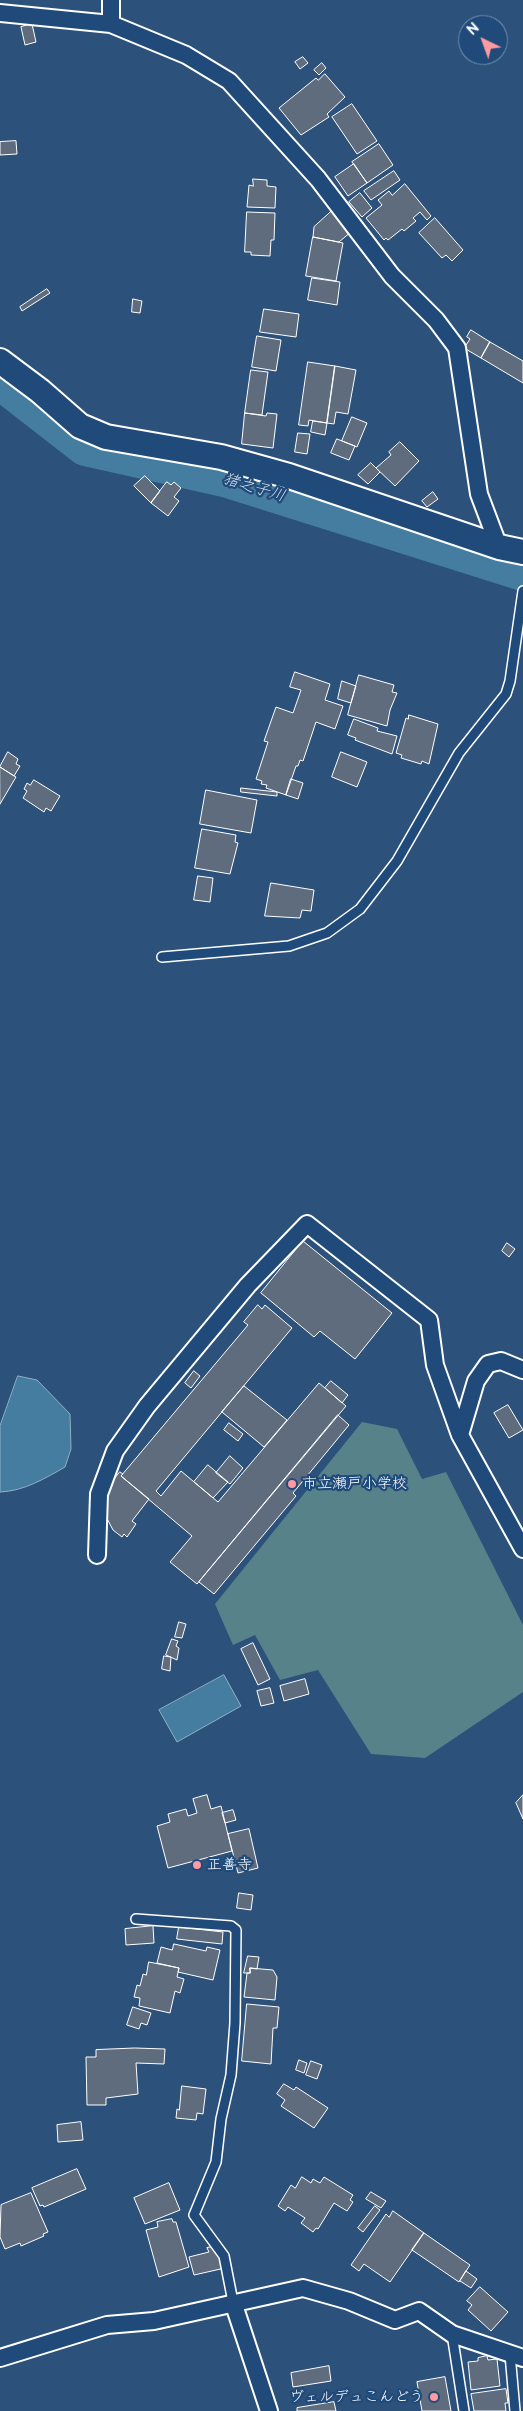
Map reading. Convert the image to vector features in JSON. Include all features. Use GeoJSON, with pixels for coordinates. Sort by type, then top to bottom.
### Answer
{"type":"FeatureCollection","features":[{"type":"Feature","properties":{"kind":"street"},"geometry":{"type":"LineString","coordinates":[[111,0],[111,24]]}},
{"type":"Feature","properties":{"kind":"street"},"geometry":{"type":"LineString","coordinates":[[0,13],[111,24],[186,55],[229,81],[318,180],[392,276],[436,320],[457,348],[479,494],[499,547]]}},
{"type":"Feature","properties":{"kind":"street"},"geometry":{"type":"LineString","coordinates":[[0,361],[40,391],[80,426],[106,437],[221,457],[289,476],[499,547],[523,552]]}},
{"type":"Feature","properties":{"kind":"street"},"geometry":{"type":"LineString","coordinates":[[97,1555],[99,1494],[116,1451],[147,1406],[242,1293],[307,1224],[429,1320],[435,1365],[460,1435],[523,1549]]}},
{"type":"Feature","properties":{"kind":"street"},"geometry":{"type":"LineString","coordinates":[[460,1435],[476,1381],[488,1364],[500,1361],[523,1370]]}},
{"type":"Feature","properties":{"kind":"street"},"geometry":{"type":"LineString","coordinates":[[0,2358],[107,2325],[154,2321],[303,2288],[349,2301],[395,2320],[419,2311],[452,2334],[517,2356]]}},
{"type":"Feature","properties":{"kind":"street"},"geometry":{"type":"LineString","coordinates":[[233,2302],[269,2411]]}},
{"type":"Feature","properties":{"kind":"lane"},"geometry":{"type":"LineString","coordinates":[[162,957],[289,946],[328,933],[365,905],[396,861],[459,753],[506,694],[510,681],[523,591]]}},
{"type":"Feature","properties":{"kind":"lane"},"geometry":{"type":"LineString","coordinates":[[136,1919],[231,1926],[236,1930],[235,2023],[231,2075],[221,2119],[216,2162],[194,2215],[224,2256],[233,2302]]}},
{"type":"Feature","properties":{"kind":"lane"},"geometry":{"type":"LineString","coordinates":[[452,2334],[464,2411]]}},
{"type":"Feature","properties":{"kind":"lane"},"geometry":{"type":"LineString","coordinates":[[515,2411],[517,2356]]}},
{"type":"Feature","properties":{"kind":"green space"},"geometry":{"type":"Polygon","coordinates":[[[362,1422],[397,1429],[422,1479],[446,1472],[523,1625],[523,1692],[425,1758],[371,1754],[318,1670],[280,1680],[255,1635],[233,1645],[215,1604],[362,1422]]]}},
{"type":"Feature","properties":{"kind":"water"},"geometry":{"type":"Polygon","coordinates":[[[18,1376],[37,1380],[70,1414],[71,1449],[65,1467],[26,1487],[0,1492],[0,1426],[18,1376]]]}},
{"type":"Feature","properties":{"kind":"water"},"geometry":{"type":"Polygon","coordinates":[[[224,1675],[241,1706],[177,1742],[159,1710],[224,1675]]]}},
{"type":"Feature","properties":{"kind":"building"},"geometry":{"type":"Polygon","coordinates":[[[32,24],[36,42],[25,45],[21,27],[32,24]]]}},
{"type":"Feature","properties":{"kind":"building"},"geometry":{"type":"Polygon","coordinates":[[[303,57],[308,63],[300,69],[295,62],[303,57]]]}},
{"type":"Feature","properties":{"kind":"building"},"geometry":{"type":"Polygon","coordinates":[[[322,63],[326,68],[319,75],[314,70],[322,63]]]}},
{"type":"Feature","properties":{"kind":"building"},"geometry":{"type":"Polygon","coordinates":[[[325,74],[345,97],[327,114],[329,117],[301,135],[279,108],[316,78],[318,80],[325,74]]]}},
{"type":"Feature","properties":{"kind":"building"},"geometry":{"type":"Polygon","coordinates":[[[352,104],[377,141],[357,154],[332,117],[352,104]]]}},
{"type":"Feature","properties":{"kind":"building"},"geometry":{"type":"Polygon","coordinates":[[[16,141],[17,154],[0,155],[0,142],[16,141]]]}},
{"type":"Feature","properties":{"kind":"building"},"geometry":{"type":"Polygon","coordinates":[[[379,144],[393,165],[367,183],[352,162],[379,144]]]}},
{"type":"Feature","properties":{"kind":"building"},"geometry":{"type":"Polygon","coordinates":[[[354,164],[367,183],[348,196],[335,177],[354,164]]]}},
{"type":"Feature","properties":{"kind":"building"},"geometry":{"type":"Polygon","coordinates":[[[394,171],[400,180],[371,200],[364,191],[394,171]]]}},
{"type":"Feature","properties":{"kind":"building"},"geometry":{"type":"Polygon","coordinates":[[[253,179],[267,180],[267,186],[276,187],[275,208],[247,207],[249,185],[253,186],[253,179]]]}},
{"type":"Feature","properties":{"kind":"building"},"geometry":{"type":"Polygon","coordinates":[[[405,184],[431,216],[427,220],[420,212],[413,218],[416,221],[404,231],[402,229],[388,240],[386,238],[384,240],[366,218],[382,205],[378,200],[389,191],[392,195],[405,184]]]}},
{"type":"Feature","properties":{"kind":"building"},"geometry":{"type":"Polygon","coordinates":[[[360,193],[372,208],[362,217],[349,202],[360,193]]]}},
{"type":"Feature","properties":{"kind":"building"},"geometry":{"type":"Polygon","coordinates":[[[333,210],[352,231],[339,242],[313,237],[314,227],[333,210]]]}},
{"type":"Feature","properties":{"kind":"building"},"geometry":{"type":"Polygon","coordinates":[[[247,212],[275,213],[274,240],[271,240],[270,256],[251,255],[251,252],[245,252],[247,212]]]}},
{"type":"Feature","properties":{"kind":"building"},"geometry":{"type":"Polygon","coordinates":[[[435,218],[463,250],[452,261],[446,255],[442,258],[419,233],[435,218]]]}},
{"type":"Feature","properties":{"kind":"building"},"geometry":{"type":"Polygon","coordinates":[[[313,237],[343,243],[336,281],[306,276],[313,237]]]}},
{"type":"Feature","properties":{"kind":"building"},"geometry":{"type":"Polygon","coordinates":[[[312,278],[340,282],[337,305],[308,300],[312,278]]]}},
{"type":"Feature","properties":{"kind":"building"},"geometry":{"type":"Polygon","coordinates":[[[47,289],[50,293],[22,311],[20,307],[47,289]]]}},
{"type":"Feature","properties":{"kind":"building"},"geometry":{"type":"Polygon","coordinates":[[[133,299],[142,301],[140,313],[132,312],[133,299]]]}},
{"type":"Feature","properties":{"kind":"building"},"geometry":{"type":"Polygon","coordinates":[[[264,309],[299,314],[296,337],[260,332],[264,309]]]}},
{"type":"Feature","properties":{"kind":"building"},"geometry":{"type":"Polygon","coordinates":[[[471,330],[490,342],[481,358],[464,348],[470,339],[467,337],[471,330]]]}},
{"type":"Feature","properties":{"kind":"building"},"geometry":{"type":"Polygon","coordinates":[[[257,336],[281,340],[276,371],[252,367],[257,336]]]}},
{"type":"Feature","properties":{"kind":"building"},"geometry":{"type":"Polygon","coordinates":[[[490,342],[523,361],[523,383],[481,358],[490,342]]]}},
{"type":"Feature","properties":{"kind":"building"},"geometry":{"type":"Polygon","coordinates":[[[308,362],[335,366],[327,423],[309,420],[308,426],[299,425],[308,362]]]}},
{"type":"Feature","properties":{"kind":"building"},"geometry":{"type":"Polygon","coordinates":[[[335,366],[356,370],[348,414],[336,412],[334,424],[327,423],[335,366]]]}},
{"type":"Feature","properties":{"kind":"building"},"geometry":{"type":"Polygon","coordinates":[[[251,370],[268,372],[262,415],[245,413],[251,370]]]}},
{"type":"Feature","properties":{"kind":"building"},"geometry":{"type":"Polygon","coordinates":[[[245,413],[266,416],[267,413],[277,414],[273,448],[242,444],[245,413]]]}},
{"type":"Feature","properties":{"kind":"building"},"geometry":{"type":"Polygon","coordinates":[[[352,417],[367,423],[357,447],[342,441],[352,417]]]}},
{"type":"Feature","properties":{"kind":"building"},"geometry":{"type":"Polygon","coordinates":[[[313,421],[327,423],[325,435],[311,432],[313,421]]]}},
{"type":"Feature","properties":{"kind":"building"},"geometry":{"type":"Polygon","coordinates":[[[298,433],[310,434],[307,454],[295,452],[298,433]]]}},
{"type":"Feature","properties":{"kind":"building"},"geometry":{"type":"Polygon","coordinates":[[[337,439],[355,446],[349,460],[331,453],[337,439]]]}},
{"type":"Feature","properties":{"kind":"building"},"geometry":{"type":"Polygon","coordinates":[[[400,442],[419,461],[395,486],[376,468],[391,455],[389,452],[400,442]]]}},
{"type":"Feature","properties":{"kind":"building"},"geometry":{"type":"Polygon","coordinates":[[[371,463],[380,472],[368,484],[358,475],[371,463]]]}},
{"type":"Feature","properties":{"kind":"building"},"geometry":{"type":"Polygon","coordinates":[[[145,476],[160,491],[151,503],[134,486],[145,476]]]}},
{"type":"Feature","properties":{"kind":"building"},"geometry":{"type":"Polygon","coordinates":[[[167,482],[171,485],[174,482],[181,488],[174,497],[179,501],[168,516],[151,503],[167,482]]]}},
{"type":"Feature","properties":{"kind":"building"},"geometry":{"type":"Polygon","coordinates":[[[433,492],[438,499],[427,507],[422,501],[433,492]]]}},
{"type":"Feature","properties":{"kind":"building"},"geometry":{"type":"Polygon","coordinates":[[[295,672],[330,684],[325,700],[343,706],[335,729],[316,722],[303,761],[300,760],[298,766],[296,766],[286,795],[266,788],[267,785],[261,784],[262,781],[256,779],[268,742],[264,741],[276,707],[293,713],[301,690],[290,687],[295,672]]]}},
{"type":"Feature","properties":{"kind":"building"},"geometry":{"type":"Polygon","coordinates":[[[359,675],[394,685],[392,692],[397,693],[390,710],[387,726],[348,715],[359,675]]]}},
{"type":"Feature","properties":{"kind":"building"},"geometry":{"type":"Polygon","coordinates":[[[342,681],[356,686],[351,703],[338,699],[342,681]]]}},
{"type":"Feature","properties":{"kind":"building"},"geometry":{"type":"Polygon","coordinates":[[[409,715],[438,724],[429,764],[422,761],[421,764],[401,758],[402,755],[396,753],[406,718],[408,719],[409,715]]]}},
{"type":"Feature","properties":{"kind":"building"},"geometry":{"type":"Polygon","coordinates":[[[354,719],[378,728],[377,731],[397,736],[392,754],[355,740],[356,738],[348,735],[354,719]]]}},
{"type":"Feature","properties":{"kind":"building"},"geometry":{"type":"Polygon","coordinates":[[[8,752],[18,759],[16,764],[20,766],[14,776],[0,767],[8,752]]]}},
{"type":"Feature","properties":{"kind":"building"},"geometry":{"type":"Polygon","coordinates":[[[341,752],[367,762],[357,787],[332,777],[341,752]]]}},
{"type":"Feature","properties":{"kind":"building"},"geometry":{"type":"Polygon","coordinates":[[[0,767],[16,777],[0,804],[0,767]]]}},
{"type":"Feature","properties":{"kind":"building"},"geometry":{"type":"Polygon","coordinates":[[[291,779],[303,783],[298,799],[286,795],[291,779]]]}},
{"type":"Feature","properties":{"kind":"building"},"geometry":{"type":"Polygon","coordinates":[[[34,780],[60,796],[51,811],[46,808],[44,812],[23,798],[27,791],[24,789],[27,783],[30,785],[34,780]]]}},
{"type":"Feature","properties":{"kind":"building"},"geometry":{"type":"Polygon","coordinates":[[[241,788],[277,792],[277,796],[241,792],[241,788]]]}},
{"type":"Feature","properties":{"kind":"building"},"geometry":{"type":"Polygon","coordinates":[[[206,790],[257,800],[251,833],[200,824],[206,790]]]}},
{"type":"Feature","properties":{"kind":"building"},"geometry":{"type":"Polygon","coordinates":[[[202,829],[236,835],[235,842],[238,843],[230,874],[195,868],[202,829]]]}},
{"type":"Feature","properties":{"kind":"building"},"geometry":{"type":"Polygon","coordinates":[[[198,876],[213,878],[210,902],[194,900],[198,876]]]}},
{"type":"Feature","properties":{"kind":"building"},"geometry":{"type":"Polygon","coordinates":[[[271,883],[314,890],[311,911],[302,910],[300,918],[265,916],[271,883]]]}},
{"type":"Feature","properties":{"kind":"building"},"geometry":{"type":"Polygon","coordinates":[[[303,1241],[392,1313],[355,1359],[320,1331],[314,1337],[261,1293],[303,1241]]]}},
{"type":"Feature","properties":{"kind":"building"},"geometry":{"type":"Polygon","coordinates":[[[507,1243],[515,1249],[509,1257],[502,1251],[507,1243]]]}},
{"type":"Feature","properties":{"kind":"building"},"geometry":{"type":"Polygon","coordinates":[[[258,1305],[262,1309],[265,1305],[292,1328],[156,1491],[161,1496],[181,1471],[218,1502],[319,1383],[346,1406],[197,1584],[170,1562],[192,1536],[121,1476],[248,1325],[244,1322],[258,1305]]]}},
{"type":"Feature","properties":{"kind":"building"},"geometry":{"type":"Polygon","coordinates":[[[194,1371],[200,1376],[191,1388],[185,1383],[194,1371]]]}},
{"type":"Feature","properties":{"kind":"building"},"geometry":{"type":"Polygon","coordinates":[[[331,1381],[348,1395],[342,1403],[325,1388],[331,1381]]]}},
{"type":"Feature","properties":{"kind":"building"},"geometry":{"type":"Polygon","coordinates":[[[244,1386],[287,1420],[264,1447],[222,1412],[244,1386]]]}},
{"type":"Feature","properties":{"kind":"building"},"geometry":{"type":"Polygon","coordinates":[[[508,1405],[523,1430],[509,1438],[494,1413],[508,1405]]]}},
{"type":"Feature","properties":{"kind":"building"},"geometry":{"type":"Polygon","coordinates":[[[338,1415],[349,1425],[293,1493],[296,1496],[214,1594],[199,1582],[338,1415]]]}},
{"type":"Feature","properties":{"kind":"building"},"geometry":{"type":"Polygon","coordinates":[[[229,1423],[243,1434],[238,1441],[224,1430],[229,1423]]]}},
{"type":"Feature","properties":{"kind":"building"},"geometry":{"type":"Polygon","coordinates":[[[230,1456],[243,1468],[230,1484],[216,1473],[230,1456]]]}},
{"type":"Feature","properties":{"kind":"building"},"geometry":{"type":"Polygon","coordinates":[[[208,1465],[228,1482],[213,1498],[194,1482],[208,1465]]]}},
{"type":"Feature","properties":{"kind":"building"},"geometry":{"type":"Polygon","coordinates":[[[120,1472],[123,1474],[121,1476],[149,1499],[132,1521],[136,1524],[127,1537],[124,1534],[122,1537],[113,1530],[102,1509],[108,1487],[120,1472]]]}},
{"type":"Feature","properties":{"kind":"building"},"geometry":{"type":"Polygon","coordinates":[[[179,1622],[186,1624],[182,1638],[175,1637],[179,1622]]]}},
{"type":"Feature","properties":{"kind":"building"},"geometry":{"type":"Polygon","coordinates":[[[172,1639],[178,1641],[176,1646],[179,1648],[177,1660],[166,1655],[172,1639]]]}},
{"type":"Feature","properties":{"kind":"building"},"geometry":{"type":"Polygon","coordinates":[[[253,1643],[270,1679],[258,1685],[241,1649],[253,1643]]]}},
{"type":"Feature","properties":{"kind":"building"},"geometry":{"type":"Polygon","coordinates":[[[164,1656],[171,1657],[170,1671],[162,1669],[164,1656]]]}},
{"type":"Feature","properties":{"kind":"building"},"geometry":{"type":"Polygon","coordinates":[[[305,1679],[309,1694],[284,1701],[280,1686],[305,1679]]]}},
{"type":"Feature","properties":{"kind":"building"},"geometry":{"type":"Polygon","coordinates":[[[270,1688],[274,1703],[261,1706],[257,1691],[270,1688]]]}},
{"type":"Feature","properties":{"kind":"building"},"geometry":{"type":"Polygon","coordinates":[[[207,1795],[211,1809],[221,1806],[232,1851],[168,1868],[157,1826],[170,1822],[168,1814],[186,1809],[188,1816],[197,1813],[193,1799],[207,1795]]]}},
{"type":"Feature","properties":{"kind":"building"},"geometry":{"type":"Polygon","coordinates":[[[523,1795],[523,1819],[516,1803],[523,1795]]]}},
{"type":"Feature","properties":{"kind":"building"},"geometry":{"type":"Polygon","coordinates":[[[233,1810],[236,1820],[225,1823],[222,1813],[233,1810]]]}},
{"type":"Feature","properties":{"kind":"building"},"geometry":{"type":"Polygon","coordinates":[[[249,1829],[258,1868],[238,1873],[228,1834],[249,1829]]]}},
{"type":"Feature","properties":{"kind":"building"},"geometry":{"type":"Polygon","coordinates":[[[239,1893],[253,1895],[251,1910],[237,1908],[239,1893]]]}},
{"type":"Feature","properties":{"kind":"building"},"geometry":{"type":"Polygon","coordinates":[[[153,1926],[154,1943],[126,1945],[125,1929],[153,1926]]]}},
{"type":"Feature","properties":{"kind":"building"},"geometry":{"type":"Polygon","coordinates":[[[179,1927],[223,1932],[222,1944],[177,1939],[179,1927]]]}},
{"type":"Feature","properties":{"kind":"building"},"geometry":{"type":"Polygon","coordinates":[[[174,1944],[206,1951],[207,1947],[220,1950],[213,1980],[178,1972],[179,1968],[157,1963],[161,1947],[172,1950],[174,1944]]]}},
{"type":"Feature","properties":{"kind":"building"},"geometry":{"type":"Polygon","coordinates":[[[248,1956],[259,1957],[257,1969],[250,1968],[250,1973],[244,1973],[248,1956]]]}},
{"type":"Feature","properties":{"kind":"building"},"geometry":{"type":"Polygon","coordinates":[[[149,1962],[179,1968],[177,1977],[184,1979],[180,1993],[175,1991],[170,2013],[139,2006],[140,1998],[134,1997],[137,1985],[140,1986],[143,1974],[146,1975],[149,1962]]]}},
{"type":"Feature","properties":{"kind":"building"},"geometry":{"type":"Polygon","coordinates":[[[250,1968],[273,1970],[277,1977],[275,2000],[244,1997],[247,1973],[250,1973],[250,1968]]]}},
{"type":"Feature","properties":{"kind":"building"},"geometry":{"type":"Polygon","coordinates":[[[247,2004],[279,2007],[277,2028],[273,2028],[271,2064],[242,2061],[247,2004]]]}},
{"type":"Feature","properties":{"kind":"building"},"geometry":{"type":"Polygon","coordinates":[[[133,2007],[151,2013],[147,2025],[141,2023],[139,2029],[127,2025],[133,2007]]]}},
{"type":"Feature","properties":{"kind":"building"},"geometry":{"type":"Polygon","coordinates":[[[165,2049],[164,2064],[136,2063],[138,2094],[106,2098],[106,2105],[87,2105],[86,2057],[96,2057],[96,2050],[165,2049]]]}},
{"type":"Feature","properties":{"kind":"building"},"geometry":{"type":"Polygon","coordinates":[[[299,2060],[307,2063],[304,2073],[296,2070],[299,2060]]]}},
{"type":"Feature","properties":{"kind":"building"},"geometry":{"type":"Polygon","coordinates":[[[311,2061],[322,2065],[317,2079],[306,2075],[311,2061]]]}},
{"type":"Feature","properties":{"kind":"building"},"geometry":{"type":"Polygon","coordinates":[[[284,2084],[294,2090],[296,2087],[328,2108],[314,2128],[281,2106],[285,2100],[277,2094],[284,2084]]]}},
{"type":"Feature","properties":{"kind":"building"},"geometry":{"type":"Polygon","coordinates":[[[182,2086],[206,2089],[203,2114],[197,2113],[196,2120],[176,2118],[182,2086]]]}},
{"type":"Feature","properties":{"kind":"building"},"geometry":{"type":"Polygon","coordinates":[[[81,2122],[83,2140],[58,2142],[57,2125],[81,2122]]]}},
{"type":"Feature","properties":{"kind":"building"},"geometry":{"type":"Polygon","coordinates":[[[77,2169],[86,2189],[44,2207],[43,2205],[40,2206],[32,2188],[77,2169]]]}},
{"type":"Feature","properties":{"kind":"building"},"geometry":{"type":"Polygon","coordinates":[[[302,2177],[311,2183],[313,2179],[320,2183],[324,2177],[353,2195],[350,2200],[353,2202],[347,2211],[334,2203],[318,2229],[316,2228],[313,2232],[301,2223],[305,2218],[288,2207],[285,2211],[278,2206],[291,2185],[295,2188],[302,2177]]]}},
{"type":"Feature","properties":{"kind":"building"},"geometry":{"type":"Polygon","coordinates":[[[169,2183],[180,2210],[145,2224],[134,2198],[169,2183]]]}},
{"type":"Feature","properties":{"kind":"building"},"geometry":{"type":"Polygon","coordinates":[[[371,2192],[386,2201],[381,2208],[366,2199],[371,2192]]]}},
{"type":"Feature","properties":{"kind":"building"},"geometry":{"type":"Polygon","coordinates":[[[31,2193],[48,2232],[43,2234],[44,2236],[21,2246],[20,2243],[5,2249],[0,2237],[1,2205],[31,2193]]]}},
{"type":"Feature","properties":{"kind":"building"},"geometry":{"type":"Polygon","coordinates":[[[375,2206],[380,2210],[363,2232],[358,2228],[375,2206]]]}},
{"type":"Feature","properties":{"kind":"building"},"geometry":{"type":"Polygon","coordinates":[[[393,2211],[424,2233],[390,2282],[364,2264],[359,2271],[351,2265],[386,2214],[389,2217],[393,2211]]]}},
{"type":"Feature","properties":{"kind":"building"},"geometry":{"type":"Polygon","coordinates":[[[172,2219],[173,2222],[176,2222],[189,2267],[159,2277],[146,2230],[158,2227],[157,2222],[172,2219]]]}},
{"type":"Feature","properties":{"kind":"building"},"geometry":{"type":"Polygon","coordinates":[[[424,2233],[470,2265],[459,2282],[412,2250],[424,2233]]]}},
{"type":"Feature","properties":{"kind":"building"},"geometry":{"type":"Polygon","coordinates":[[[220,2245],[225,2268],[194,2275],[189,2257],[209,2252],[207,2248],[220,2245]]]}},
{"type":"Feature","properties":{"kind":"building"},"geometry":{"type":"Polygon","coordinates":[[[466,2271],[477,2279],[471,2288],[460,2281],[466,2271]]]}},
{"type":"Feature","properties":{"kind":"building"},"geometry":{"type":"Polygon","coordinates":[[[480,2287],[508,2312],[491,2331],[468,2310],[472,2305],[467,2301],[480,2287]]]}},
{"type":"Feature","properties":{"kind":"building"},"geometry":{"type":"Polygon","coordinates":[[[487,2356],[488,2360],[497,2359],[500,2386],[471,2390],[468,2362],[478,2361],[478,2358],[487,2356]]]}},
{"type":"Feature","properties":{"kind":"building"},"geometry":{"type":"Polygon","coordinates":[[[329,2366],[331,2381],[293,2387],[291,2373],[329,2366]]]}},
{"type":"Feature","properties":{"kind":"building","name":"ヴェルデュこんどう"},"geometry":{"type":"Polygon","coordinates":[[[445,2377],[451,2411],[422,2411],[417,2382],[445,2377]]]}},
{"type":"Feature","properties":{"kind":"building"},"geometry":{"type":"Polygon","coordinates":[[[506,2389],[508,2403],[505,2403],[506,2411],[474,2411],[471,2394],[506,2389]]]}},
{"type":"Feature","properties":{"kind":"building"},"geometry":{"type":"Polygon","coordinates":[[[334,2402],[336,2411],[297,2411],[297,2408],[334,2402]]]}},
{"type":"Feature","properties":{"kind":"waterway","name":"猪之子川"},"geometry":{"type":"LineString","coordinates":[[0,382],[85,448],[228,480],[523,573]]}},
{"type":"Feature","properties":{"kind":"place","name":"市立瀬戸小学校"},"geometry":{"type":"Point","coordinates":[292,1484]}},
{"type":"Feature","properties":{"kind":"place","name":"正善寺"},"geometry":{"type":"Point","coordinates":[197,1865]}},
{"type":"Feature","properties":{"kind":"place","name":"ヴェルデュこんどう"},"geometry":{"type":"Point","coordinates":[434,2397]}}]}
